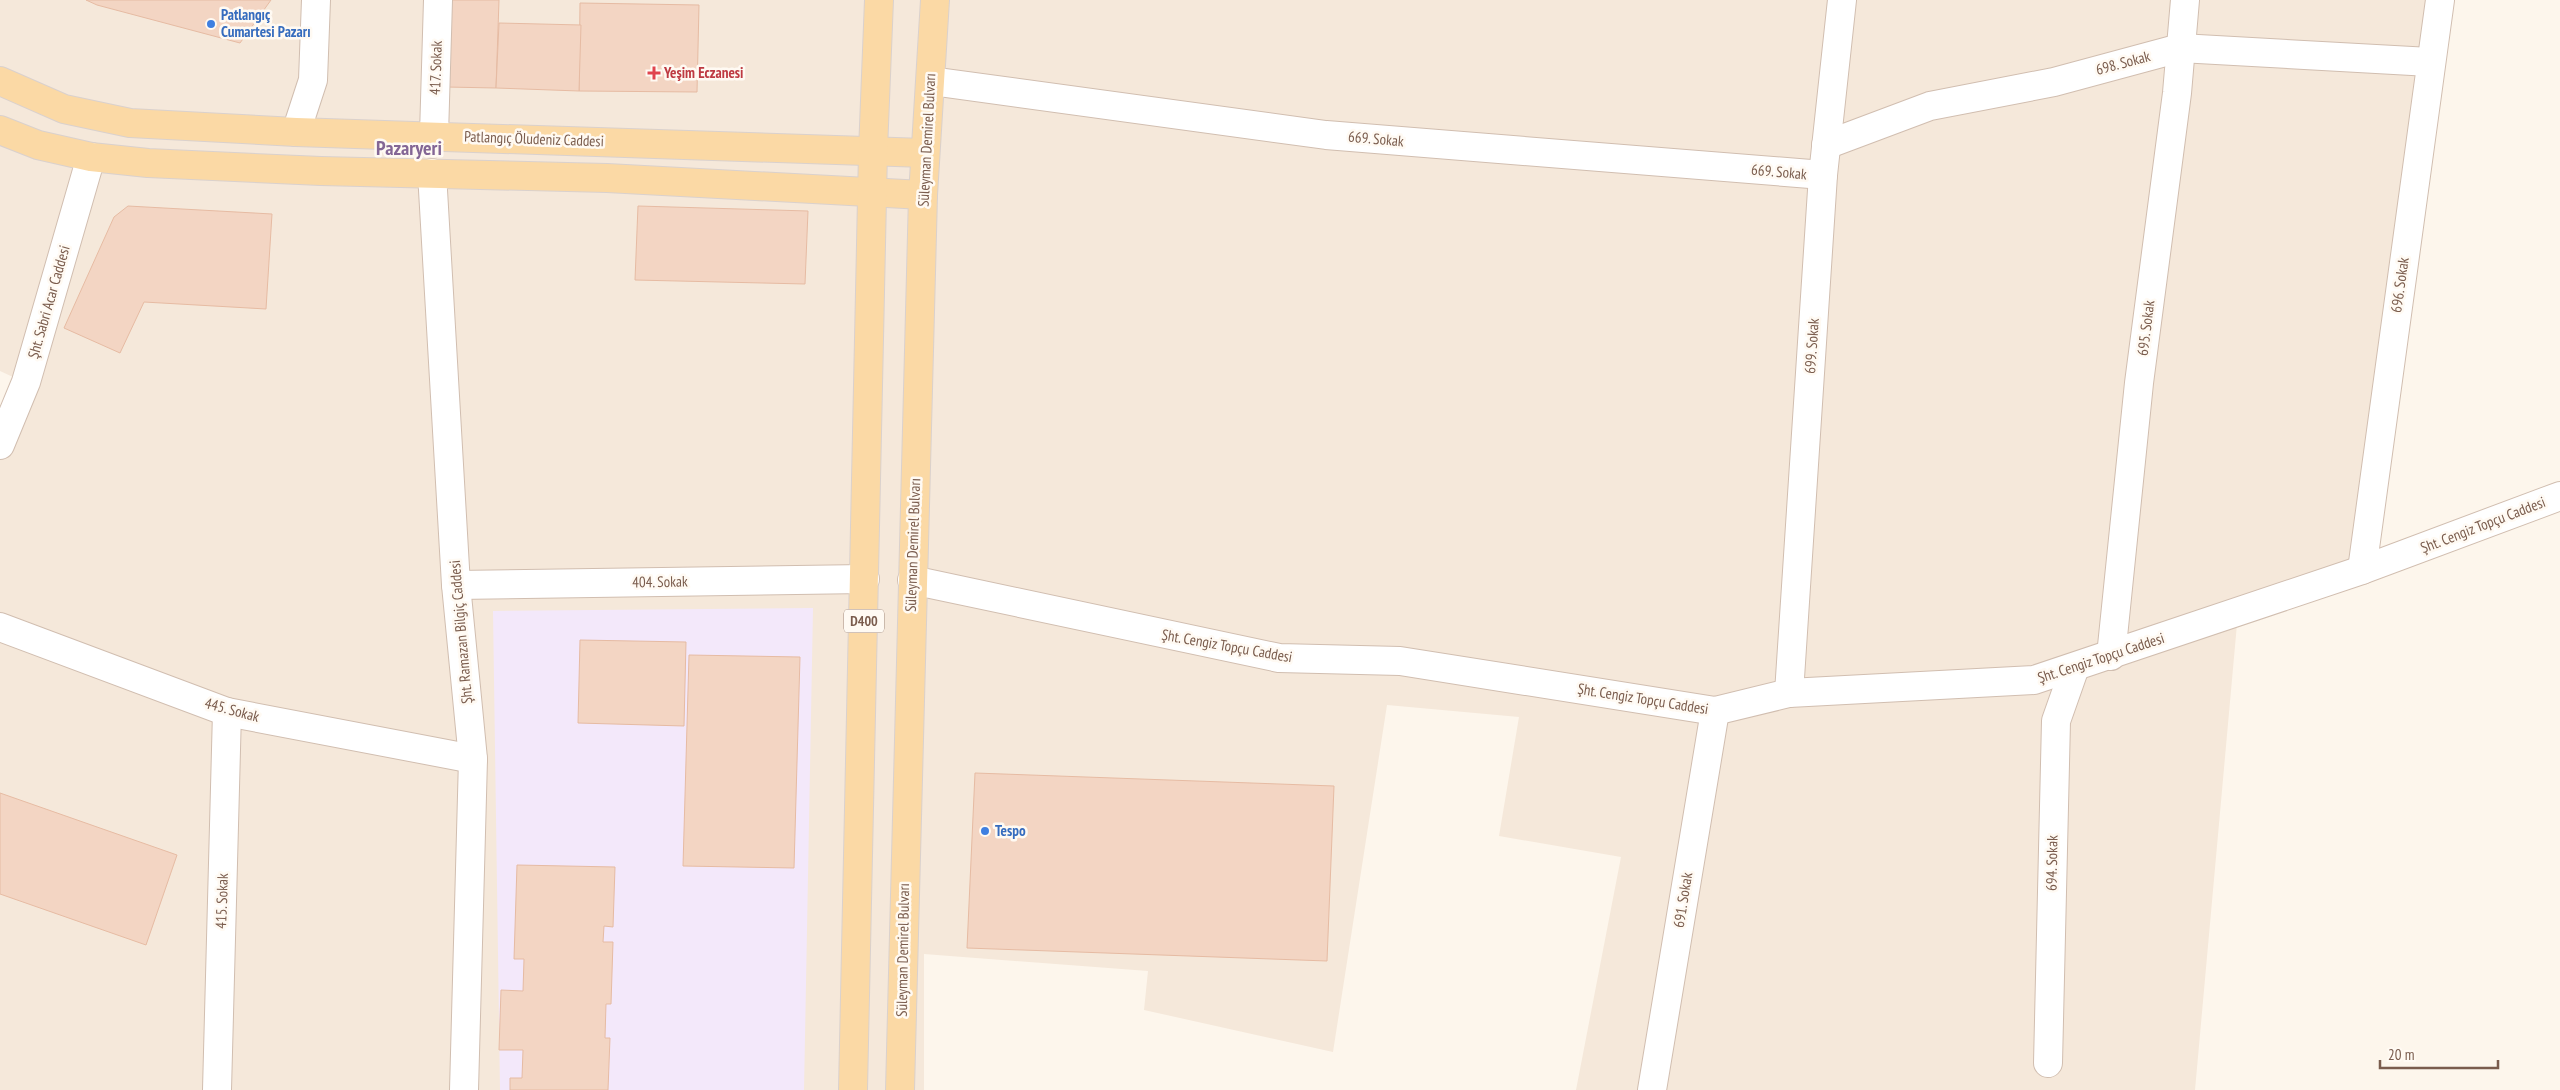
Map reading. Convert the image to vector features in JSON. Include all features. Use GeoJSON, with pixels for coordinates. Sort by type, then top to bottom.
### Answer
{"type":"FeatureCollection","features":[{"type":"Feature","properties":{"kind":"main road"},"geometry":{"type":"LineString","coordinates":[[873,151],[879,0]]}},
{"type":"Feature","properties":{"kind":"main road","name":"Süleyman Demirel Bulvarı"},"geometry":{"type":"LineString","coordinates":[[900,1090],[912,580],[925,153],[931,81],[934,0]]}},
{"type":"Feature","properties":{"kind":"main road","name":"Patlangıç Öludeniz Caddesi"},"geometry":{"type":"LineString","coordinates":[[0,81],[64,109],[130,123],[296,132],[434,135],[925,153]]}},
{"type":"Feature","properties":{"kind":"main road"},"geometry":{"type":"LineString","coordinates":[[0,130],[38,145],[91,157],[148,163],[432,174],[607,178],[924,195]]}},
{"type":"Feature","properties":{"kind":"main road","name":"D400"},"geometry":{"type":"LineString","coordinates":[[853,1090],[873,151]]}},
{"type":"Feature","properties":{"kind":"street"},"geometry":{"type":"LineString","coordinates":[[296,132],[314,80],[316,0]]}},
{"type":"Feature","properties":{"kind":"street","name":"417. Sokak"},"geometry":{"type":"LineString","coordinates":[[434,135],[438,0]]}},
{"type":"Feature","properties":{"kind":"street","name":"699. Sokak"},"geometry":{"type":"LineString","coordinates":[[1789,693],[1823,175],[1842,0]]}},
{"type":"Feature","properties":{"kind":"street","name":"695. Sokak"},"geometry":{"type":"LineString","coordinates":[[2111,656],[2138,383],[2177,93],[2185,0]]}},
{"type":"Feature","properties":{"kind":"street","name":"696. Sokak"},"geometry":{"type":"LineString","coordinates":[[2362,570],[2430,62],[2440,0]]}},
{"type":"Feature","properties":{"kind":"street","name":"698. Sokak"},"geometry":{"type":"LineString","coordinates":[[1826,145],[1930,106],[2054,82],[2180,48],[2430,62]]}},
{"type":"Feature","properties":{"kind":"street","name":"669. Sokak"},"geometry":{"type":"LineString","coordinates":[[931,81],[1326,135],[1823,175]]}},
{"type":"Feature","properties":{"kind":"street","name":"Şht. Sabri Acar Caddesi"},"geometry":{"type":"LineString","coordinates":[[0,445],[26,382],[91,157]]}},
{"type":"Feature","properties":{"kind":"street","name":"Şht. Ramazan Bilgiç Caddesi"},"geometry":{"type":"LineString","coordinates":[[432,174],[456,585],[473,759],[464,1090]]}},
{"type":"Feature","properties":{"kind":"street","name":"Şht. Cengiz Topçu Caddesi"},"geometry":{"type":"LineString","coordinates":[[912,580],[1168,636],[1279,658],[1400,661],[1715,711],[1789,693],[2034,680],[2111,656],[2362,570],[2560,496]]}},
{"type":"Feature","properties":{"kind":"street","name":"404. Sokak"},"geometry":{"type":"LineString","coordinates":[[456,585],[865,579]]}},
{"type":"Feature","properties":{"kind":"street","name":"445. Sokak"},"geometry":{"type":"LineString","coordinates":[[0,627],[228,712],[473,759]]}},
{"type":"Feature","properties":{"kind":"street","name":"694. Sokak"},"geometry":{"type":"LineString","coordinates":[[2048,1063],[2056,720],[2075,667]]}},
{"type":"Feature","properties":{"kind":"street","name":"691. Sokak"},"geometry":{"type":"LineString","coordinates":[[1652,1090],[1715,711]]}},
{"type":"Feature","properties":{"kind":"street","name":"415. Sokak"},"geometry":{"type":"LineString","coordinates":[[217,1090],[228,712]]}},
{"type":"Feature","properties":{"kind":"shaded area"},"geometry":{"type":"Polygon","coordinates":[[[0,0],[2442,0],[2362,570],[2238,613],[2195,1090],[1576,1090],[1621,857],[1499,836],[1519,717],[1387,705],[1333,1052],[1144,1010],[1148,971],[924,954],[924,1090],[0,1090],[0,445],[26,383],[0,371],[0,0]]]}},
{"type":"Feature","properties":{"kind":"shaded area"},"geometry":{"type":"Polygon","coordinates":[[[813,608],[804,1090],[500,1090],[493,611],[813,608]]]}},
{"type":"Feature","properties":{"kind":"building","name":"Patlangıç Cumartesi Pazarı"},"geometry":{"type":"Polygon","coordinates":[[[86,0],[271,0],[240,43],[97,5],[86,0]]]}},
{"type":"Feature","properties":{"kind":"building"},"geometry":{"type":"Polygon","coordinates":[[[449,0],[499,0],[496,88],[446,87],[449,0]]]}},
{"type":"Feature","properties":{"kind":"building"},"geometry":{"type":"Polygon","coordinates":[[[580,3],[699,5],[697,92],[579,91],[580,3]]]}},
{"type":"Feature","properties":{"kind":"building"},"geometry":{"type":"Polygon","coordinates":[[[499,23],[581,25],[579,91],[496,88],[499,23]]]}},
{"type":"Feature","properties":{"kind":"building"},"geometry":{"type":"Polygon","coordinates":[[[128,206],[272,214],[266,309],[144,302],[120,353],[64,328],[114,217],[128,206]]]}},
{"type":"Feature","properties":{"kind":"building"},"geometry":{"type":"Polygon","coordinates":[[[638,206],[808,211],[805,284],[635,280],[638,206]]]}},
{"type":"Feature","properties":{"kind":"building"},"geometry":{"type":"Polygon","coordinates":[[[580,640],[686,642],[684,726],[578,723],[580,640]]]}},
{"type":"Feature","properties":{"kind":"building"},"geometry":{"type":"Polygon","coordinates":[[[689,655],[800,657],[794,868],[683,866],[689,655]]]}},
{"type":"Feature","properties":{"kind":"building"},"geometry":{"type":"Polygon","coordinates":[[[975,773],[1334,786],[1327,961],[967,948],[975,773]]]}},
{"type":"Feature","properties":{"kind":"building"},"geometry":{"type":"Polygon","coordinates":[[[0,793],[177,855],[146,945],[0,894],[0,793]]]}},
{"type":"Feature","properties":{"kind":"building"},"geometry":{"type":"Polygon","coordinates":[[[517,865],[615,867],[613,927],[604,926],[603,942],[613,942],[611,1004],[606,1004],[605,1038],[610,1038],[608,1090],[510,1090],[510,1078],[522,1078],[523,1050],[499,1050],[501,990],[523,991],[524,959],[514,959],[517,865]]]}},
{"type":"Feature","properties":{"kind":"place","name":"Patlangıç Cumartesi Pazarı"},"geometry":{"type":"Point","coordinates":[211,24]}},
{"type":"Feature","properties":{"kind":"place","name":"Yeşim Eczanesi"},"geometry":{"type":"Point","coordinates":[654,73]}},
{"type":"Feature","properties":{"kind":"place","name":"Tespo"},"geometry":{"type":"Point","coordinates":[985,831]}},
{"type":"Feature","properties":{"kind":"district","name":"Pazaryeri"},"geometry":{"type":"Point","coordinates":[409,148]}}]}
